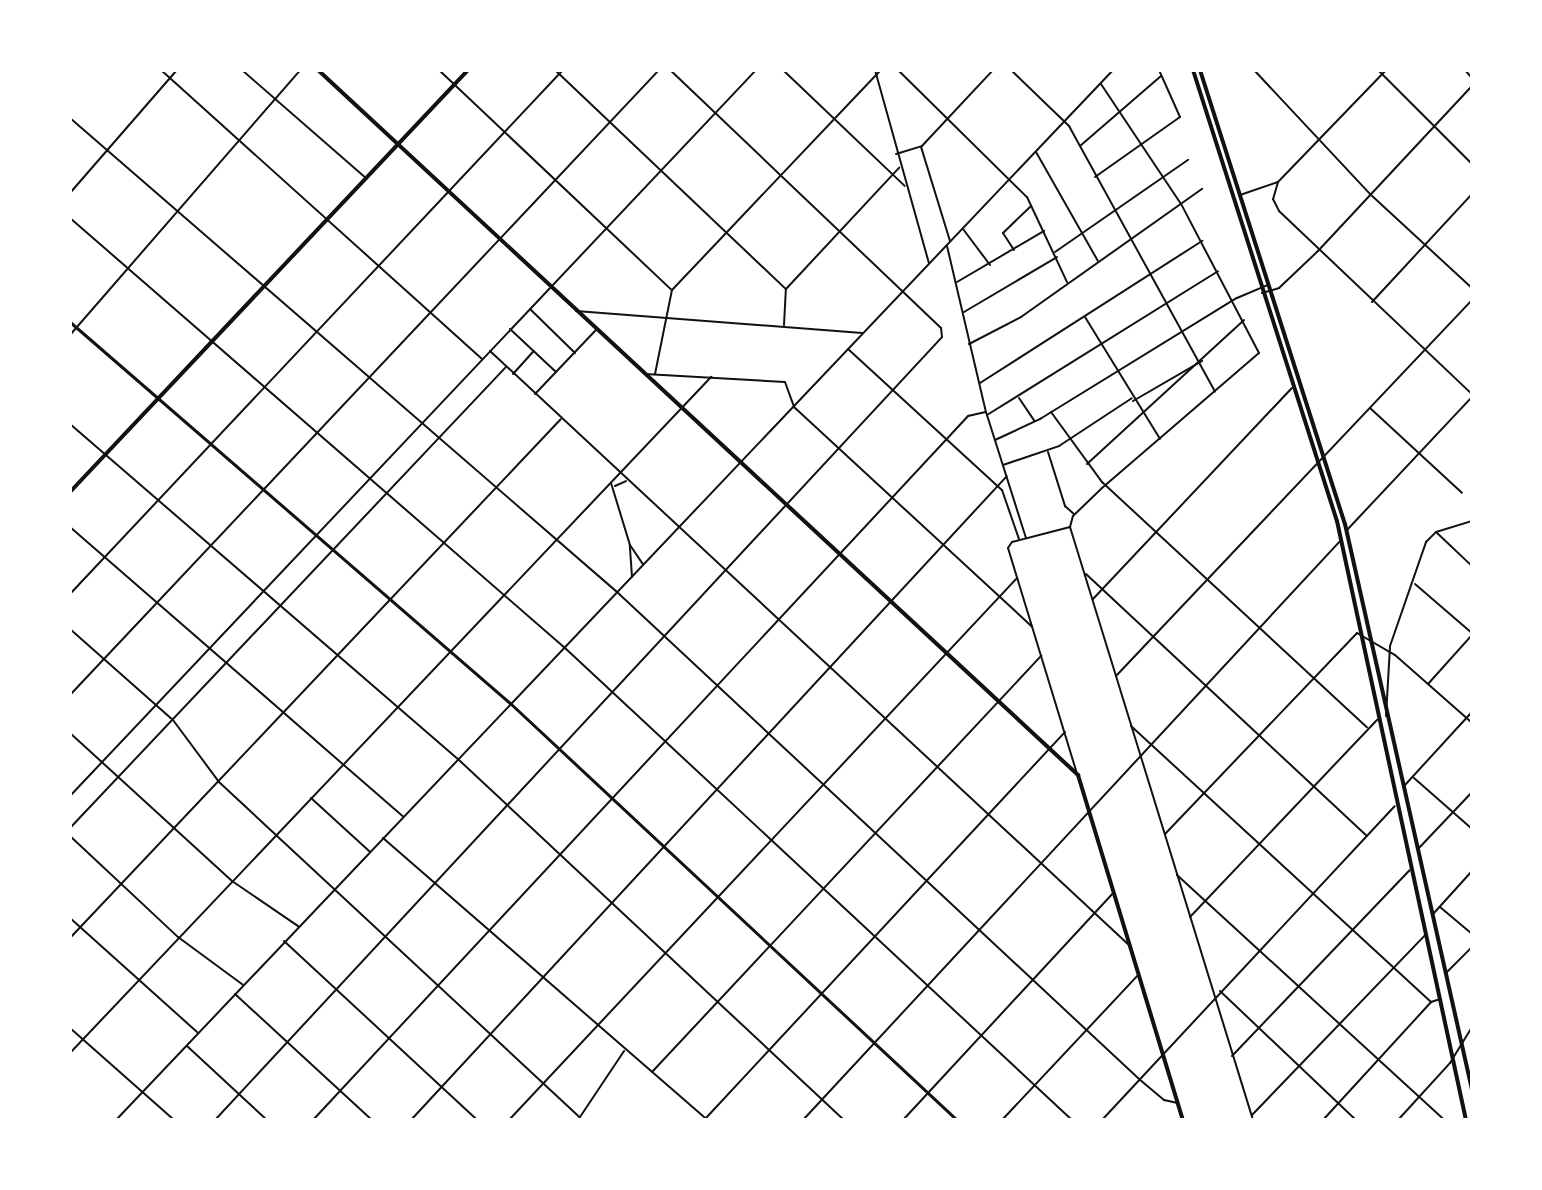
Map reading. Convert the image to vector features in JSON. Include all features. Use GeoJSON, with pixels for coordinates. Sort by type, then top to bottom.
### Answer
{"type":"FeatureCollection","features":[{"type":"Feature","properties":{"kind":"main road"},"geometry":{"type":"LineString","coordinates":[[318,70],[400,142],[739,465],[1047,752],[1078,775],[1183,1119]]}},
{"type":"Feature","properties":{"kind":"main road"},"geometry":{"type":"LineString","coordinates":[[70,492],[468,70]]}},
{"type":"Feature","properties":{"kind":"main road"},"geometry":{"type":"LineString","coordinates":[[1193,70],[1341,540],[1395,806],[1466,1119]]}},
{"type":"Feature","properties":{"kind":"main road"},"geometry":{"type":"LineString","coordinates":[[1200,70],[1321,457],[1347,530],[1386,716],[1472,1090]]}},
{"type":"Feature","properties":{"kind":"street"},"geometry":{"type":"LineString","coordinates":[[161,70],[329,217],[483,359]]}},
{"type":"Feature","properties":{"kind":"street"},"geometry":{"type":"LineString","coordinates":[[70,193],[177,70]]}},
{"type":"Feature","properties":{"kind":"street"},"geometry":{"type":"LineString","coordinates":[[242,70],[366,178]]}},
{"type":"Feature","properties":{"kind":"street"},"geometry":{"type":"LineString","coordinates":[[70,335],[300,70]]}},
{"type":"Feature","properties":{"kind":"street"},"geometry":{"type":"LineString","coordinates":[[439,70],[672,290]]}},
{"type":"Feature","properties":{"kind":"street"},"geometry":{"type":"LineString","coordinates":[[555,70],[786,289]]}},
{"type":"Feature","properties":{"kind":"street"},"geometry":{"type":"LineString","coordinates":[[70,594],[563,70]]}},
{"type":"Feature","properties":{"kind":"street"},"geometry":{"type":"LineString","coordinates":[[70,695],[659,70]]}},
{"type":"Feature","properties":{"kind":"street"},"geometry":{"type":"LineString","coordinates":[[215,1119],[894,392],[943,334],[670,70]]}},
{"type":"Feature","properties":{"kind":"street"},"geometry":{"type":"LineString","coordinates":[[70,796],[756,70]]}},
{"type":"Feature","properties":{"kind":"street"},"geometry":{"type":"LineString","coordinates":[[783,70],[905,186]]}},
{"type":"Feature","properties":{"kind":"street"},"geometry":{"type":"LineString","coordinates":[[875,70],[896,154],[929,264]]}},
{"type":"Feature","properties":{"kind":"street"},"geometry":{"type":"LineString","coordinates":[[655,374],[672,290],[881,70]]}},
{"type":"Feature","properties":{"kind":"street"},"geometry":{"type":"LineString","coordinates":[[898,70],[1011,179],[1032,206],[1067,282]]}},
{"type":"Feature","properties":{"kind":"street"},"geometry":{"type":"LineString","coordinates":[[896,154],[922,146],[993,70]]}},
{"type":"Feature","properties":{"kind":"street"},"geometry":{"type":"LineString","coordinates":[[1011,70],[1065,122],[1080,146],[1128,242],[1150,274],[1180,334],[1215,393]]}},
{"type":"Feature","properties":{"kind":"street"},"geometry":{"type":"LineString","coordinates":[[116,1119],[333,888],[459,760],[1113,70]]}},
{"type":"Feature","properties":{"kind":"street"},"geometry":{"type":"LineString","coordinates":[[1095,177],[1180,117],[1159,70]]}},
{"type":"Feature","properties":{"kind":"street"},"geometry":{"type":"LineString","coordinates":[[1254,70],[1370,194],[1472,288]]}},
{"type":"Feature","properties":{"kind":"street"},"geometry":{"type":"LineString","coordinates":[[1378,70],[1433,128],[1472,164]]}},
{"type":"Feature","properties":{"kind":"street"},"geometry":{"type":"LineString","coordinates":[[1239,195],[1278,182],[1386,70]]}},
{"type":"Feature","properties":{"kind":"street"},"geometry":{"type":"LineString","coordinates":[[1465,70],[1472,78]]}},
{"type":"Feature","properties":{"kind":"street"},"geometry":{"type":"LineString","coordinates":[[1080,146],[1161,76]]}},
{"type":"Feature","properties":{"kind":"street"},"geometry":{"type":"LineString","coordinates":[[1101,84],[1143,143],[1181,204],[1234,300],[1258,356],[1074,514],[1070,527],[1253,1119]]}},
{"type":"Feature","properties":{"kind":"street"},"geometry":{"type":"LineString","coordinates":[[1262,293],[1269,292],[1318,251],[1472,86]]}},
{"type":"Feature","properties":{"kind":"street"},"geometry":{"type":"LineString","coordinates":[[70,118],[617,592],[1139,1079],[1164,1100],[1178,1103]]}},
{"type":"Feature","properties":{"kind":"street"},"geometry":{"type":"LineString","coordinates":[[922,146],[921,150],[951,241]]}},
{"type":"Feature","properties":{"kind":"street"},"geometry":{"type":"LineString","coordinates":[[1036,152],[1098,261]]}},
{"type":"Feature","properties":{"kind":"street"},"geometry":{"type":"LineString","coordinates":[[1055,252],[1188,160]]}},
{"type":"Feature","properties":{"kind":"street"},"geometry":{"type":"LineString","coordinates":[[784,325],[786,289],[900,168]]}},
{"type":"Feature","properties":{"kind":"street"},"geometry":{"type":"LineString","coordinates":[[1278,182],[1275,206],[1318,251],[1471,398],[1421,455],[1347,530]]}},
{"type":"Feature","properties":{"kind":"street"},"geometry":{"type":"LineString","coordinates":[[969,344],[1021,317],[1067,282],[1202,189]]}},
{"type":"Feature","properties":{"kind":"street"},"geometry":{"type":"LineString","coordinates":[[1372,302],[1472,194]]}},
{"type":"Feature","properties":{"kind":"street"},"geometry":{"type":"LineString","coordinates":[[1014,250],[1003,233],[1032,206]]}},
{"type":"Feature","properties":{"kind":"street"},"geometry":{"type":"LineString","coordinates":[[70,218],[565,648],[980,1036],[1072,1119]]}},
{"type":"Feature","properties":{"kind":"street"},"geometry":{"type":"LineString","coordinates":[[963,229],[990,265]]}},
{"type":"Feature","properties":{"kind":"street"},"geometry":{"type":"LineString","coordinates":[[957,282],[990,265],[1044,231]]}},
{"type":"Feature","properties":{"kind":"street"},"geometry":{"type":"LineString","coordinates":[[980,383],[1202,241]]}},
{"type":"Feature","properties":{"kind":"street"},"geometry":{"type":"LineString","coordinates":[[947,244],[987,413],[1026,538]]}},
{"type":"Feature","properties":{"kind":"street"},"geometry":{"type":"LineString","coordinates":[[963,313],[1057,257]]}},
{"type":"Feature","properties":{"kind":"street"},"geometry":{"type":"LineString","coordinates":[[313,1119],[971,415],[987,413],[1019,398],[1218,271]]}},
{"type":"Feature","properties":{"kind":"street"},"geometry":{"type":"LineString","coordinates":[[995,440],[1052,412],[1234,300],[1260,286],[1267,285]]}},
{"type":"Feature","properties":{"kind":"street"},"geometry":{"type":"LineString","coordinates":[[1116,676],[1316,462],[1472,300]]}},
{"type":"Feature","properties":{"kind":"street"},"geometry":{"type":"LineString","coordinates":[[530,309],[575,352]]}},
{"type":"Feature","properties":{"kind":"street"},"geometry":{"type":"LineString","coordinates":[[576,310],[862,333]]}},
{"type":"Feature","properties":{"kind":"street"},"geometry":{"type":"LineString","coordinates":[[1085,316],[1132,400],[1160,440]]}},
{"type":"Feature","properties":{"kind":"street"},"geometry":{"type":"LineString","coordinates":[[1087,464],[1202,361],[1244,320]]}},
{"type":"Feature","properties":{"kind":"street"},"geometry":{"type":"LineString","coordinates":[[70,322],[511,704],[957,1119]]}},
{"type":"Feature","properties":{"kind":"street"},"geometry":{"type":"LineString","coordinates":[[510,329],[556,372]]}},
{"type":"Feature","properties":{"kind":"street"},"geometry":{"type":"LineString","coordinates":[[535,394],[596,330]]}},
{"type":"Feature","properties":{"kind":"street"},"geometry":{"type":"LineString","coordinates":[[848,349],[999,487],[1019,540]]}},
{"type":"Feature","properties":{"kind":"street"},"geometry":{"type":"LineString","coordinates":[[490,351],[619,475],[1039,866],[1129,945]]}},
{"type":"Feature","properties":{"kind":"street"},"geometry":{"type":"LineString","coordinates":[[513,374],[534,351]]}},
{"type":"Feature","properties":{"kind":"street"},"geometry":{"type":"LineString","coordinates":[[1003,465],[1048,451],[1132,400],[1197,365]]}},
{"type":"Feature","properties":{"kind":"street"},"geometry":{"type":"LineString","coordinates":[[70,828],[506,367]]}},
{"type":"Feature","properties":{"kind":"street"},"geometry":{"type":"LineString","coordinates":[[643,374],[785,382],[794,407],[1032,627]]}},
{"type":"Feature","properties":{"kind":"street"},"geometry":{"type":"LineString","coordinates":[[70,1053],[711,377]]}},
{"type":"Feature","properties":{"kind":"street"},"geometry":{"type":"LineString","coordinates":[[1093,599],[1292,388]]}},
{"type":"Feature","properties":{"kind":"street"},"geometry":{"type":"LineString","coordinates":[[1019,398],[1035,421]]}},
{"type":"Feature","properties":{"kind":"street"},"geometry":{"type":"LineString","coordinates":[[1370,408],[1462,493]]}},
{"type":"Feature","properties":{"kind":"street"},"geometry":{"type":"LineString","coordinates":[[1052,412],[1068,440],[1106,486],[1209,578],[1367,727]]}},
{"type":"Feature","properties":{"kind":"street"},"geometry":{"type":"LineString","coordinates":[[70,938],[561,419]]}},
{"type":"Feature","properties":{"kind":"street"},"geometry":{"type":"LineString","coordinates":[[70,424],[459,760],[664,954],[844,1119]]}},
{"type":"Feature","properties":{"kind":"street"},"geometry":{"type":"LineString","coordinates":[[1048,451],[1065,506],[1074,514]]}},
{"type":"Feature","properties":{"kind":"street"},"geometry":{"type":"LineString","coordinates":[[411,1119],[945,547],[999,487],[1006,476]]}},
{"type":"Feature","properties":{"kind":"street"},"geometry":{"type":"LineString","coordinates":[[615,486],[626,481]]}},
{"type":"Feature","properties":{"kind":"street"},"geometry":{"type":"LineString","coordinates":[[610,483],[615,486],[630,545],[632,577]]}},
{"type":"Feature","properties":{"kind":"street"},"geometry":{"type":"LineString","coordinates":[[1386,716],[1390,651],[1426,542],[1436,532],[1472,521]]}},
{"type":"Feature","properties":{"kind":"street"},"geometry":{"type":"LineString","coordinates":[[70,527],[403,816]]}},
{"type":"Feature","properties":{"kind":"street"},"geometry":{"type":"LineString","coordinates":[[1070,527],[1019,540],[1008,548],[1078,775]]}},
{"type":"Feature","properties":{"kind":"street"},"geometry":{"type":"LineString","coordinates":[[1436,532],[1472,566]]}},
{"type":"Feature","properties":{"kind":"street"},"geometry":{"type":"LineString","coordinates":[[803,1119],[1341,540]]}},
{"type":"Feature","properties":{"kind":"street"},"geometry":{"type":"LineString","coordinates":[[630,545],[644,565]]}},
{"type":"Feature","properties":{"kind":"street"},"geometry":{"type":"LineString","coordinates":[[1086,574],[1104,587],[1314,783],[1366,835]]}},
{"type":"Feature","properties":{"kind":"street"},"geometry":{"type":"LineString","coordinates":[[509,1119],[996,596],[1017,578]]}},
{"type":"Feature","properties":{"kind":"street"},"geometry":{"type":"LineString","coordinates":[[1413,583],[1472,634],[1428,684]]}},
{"type":"Feature","properties":{"kind":"street"},"geometry":{"type":"LineString","coordinates":[[70,629],[173,720],[219,782],[579,1118],[624,1051]]}},
{"type":"Feature","properties":{"kind":"street"},"geometry":{"type":"LineString","coordinates":[[1165,834],[1314,676],[1360,633],[1390,651],[1472,723]]}},
{"type":"Feature","properties":{"kind":"street"},"geometry":{"type":"LineString","coordinates":[[652,1072],[1041,656]]}},
{"type":"Feature","properties":{"kind":"street"},"geometry":{"type":"LineString","coordinates":[[1402,787],[1414,778],[1472,712]]}},
{"type":"Feature","properties":{"kind":"street"},"geometry":{"type":"LineString","coordinates":[[1190,917],[1367,727],[1377,720]]}},
{"type":"Feature","properties":{"kind":"street"},"geometry":{"type":"LineString","coordinates":[[1131,726],[1154,742],[1431,1002]]}},
{"type":"Feature","properties":{"kind":"street"},"geometry":{"type":"LineString","coordinates":[[382,838],[624,1051],[706,1119],[1065,732]]}},
{"type":"Feature","properties":{"kind":"street"},"geometry":{"type":"LineString","coordinates":[[70,733],[119,775],[232,881],[298,926]]}},
{"type":"Feature","properties":{"kind":"street"},"geometry":{"type":"LineString","coordinates":[[1414,778],[1472,829]]}},
{"type":"Feature","properties":{"kind":"street"},"geometry":{"type":"LineString","coordinates":[[1417,850],[1472,792]]}},
{"type":"Feature","properties":{"kind":"street"},"geometry":{"type":"LineString","coordinates":[[311,798],[369,851]]}},
{"type":"Feature","properties":{"kind":"street"},"geometry":{"type":"LineString","coordinates":[[1102,1119],[1395,806]]}},
{"type":"Feature","properties":{"kind":"street"},"geometry":{"type":"LineString","coordinates":[[70,836],[178,937],[243,985]]}},
{"type":"Feature","properties":{"kind":"street"},"geometry":{"type":"LineString","coordinates":[[1232,1056],[1410,870]]}},
{"type":"Feature","properties":{"kind":"street"},"geometry":{"type":"LineString","coordinates":[[1432,915],[1472,871]]}},
{"type":"Feature","properties":{"kind":"street"},"geometry":{"type":"LineString","coordinates":[[1177,875],[1444,1119]]}},
{"type":"Feature","properties":{"kind":"street"},"geometry":{"type":"LineString","coordinates":[[903,1119],[1113,893]]}},
{"type":"Feature","properties":{"kind":"street"},"geometry":{"type":"LineString","coordinates":[[1440,907],[1472,934]]}},
{"type":"Feature","properties":{"kind":"street"},"geometry":{"type":"LineString","coordinates":[[70,918],[140,978],[198,1033]]}},
{"type":"Feature","properties":{"kind":"street"},"geometry":{"type":"LineString","coordinates":[[1252,1115],[1392,966],[1425,935]]}},
{"type":"Feature","properties":{"kind":"street"},"geometry":{"type":"LineString","coordinates":[[285,941],[477,1119]]}},
{"type":"Feature","properties":{"kind":"street"},"geometry":{"type":"LineString","coordinates":[[1445,974],[1472,947]]}},
{"type":"Feature","properties":{"kind":"street"},"geometry":{"type":"LineString","coordinates":[[1002,1119],[1138,975]]}},
{"type":"Feature","properties":{"kind":"street"},"geometry":{"type":"LineString","coordinates":[[1220,991],[1356,1119]]}},
{"type":"Feature","properties":{"kind":"street"},"geometry":{"type":"LineString","coordinates":[[235,994],[372,1119]]}},
{"type":"Feature","properties":{"kind":"street"},"geometry":{"type":"LineString","coordinates":[[1323,1119],[1431,1002],[1440,999]]}},
{"type":"Feature","properties":{"kind":"street"},"geometry":{"type":"LineString","coordinates":[[70,1028],[174,1119]]}},
{"type":"Feature","properties":{"kind":"street"},"geometry":{"type":"LineString","coordinates":[[1398,1119],[1453,1058],[1460,1043],[1472,1028]]}},
{"type":"Feature","properties":{"kind":"street"},"geometry":{"type":"LineString","coordinates":[[1467,1033],[1472,1037]]}},
{"type":"Feature","properties":{"kind":"street"},"geometry":{"type":"LineString","coordinates":[[187,1046],[267,1119]]}}]}
